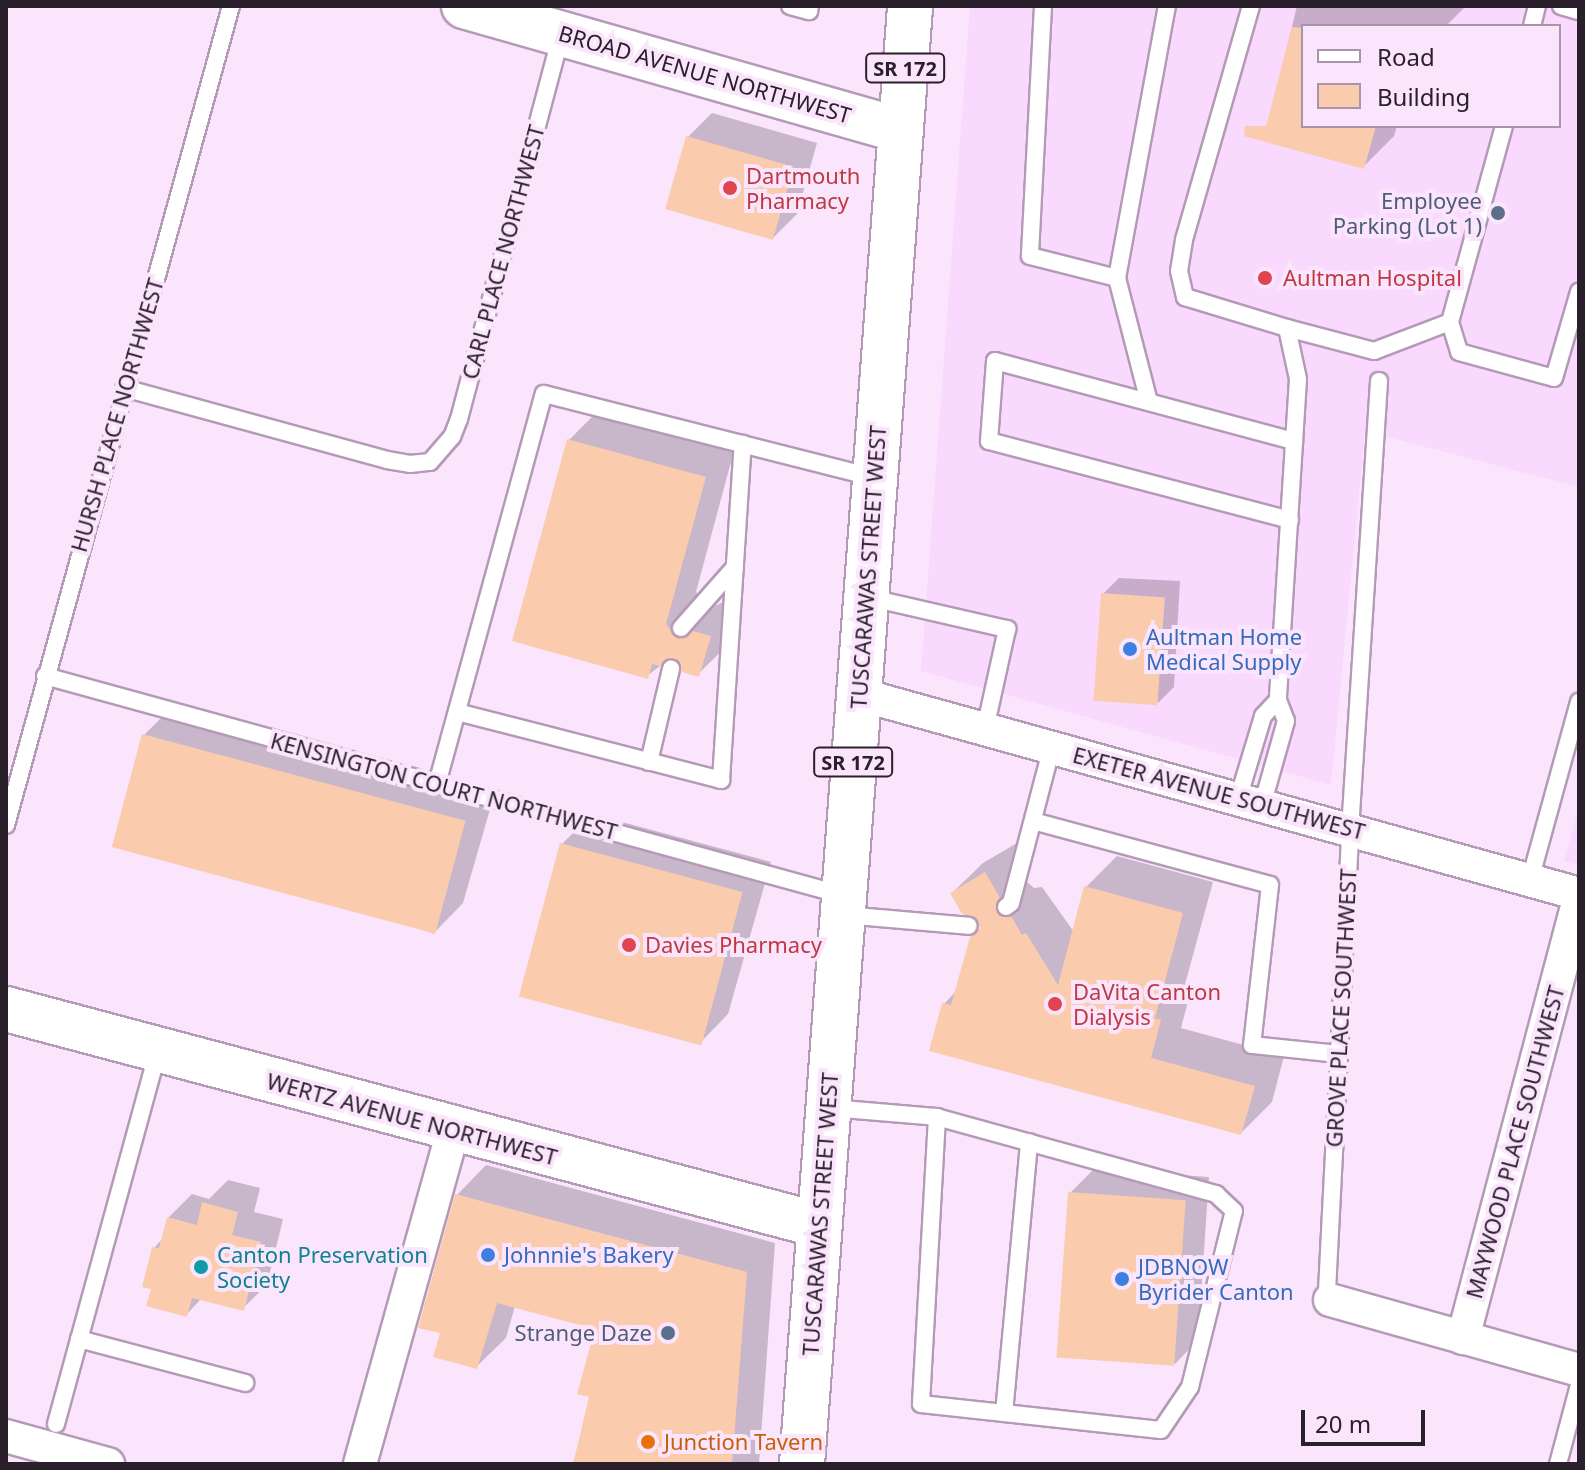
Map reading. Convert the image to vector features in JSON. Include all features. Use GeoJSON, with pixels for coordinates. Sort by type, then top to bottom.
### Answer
{"type":"FeatureCollection","features":[{"type":"Feature","properties":{"kind":"main road","name":"BROAD AVENUE NORTHWEST"},"geometry":{"type":"LineString","coordinates":[[464,6],[900,130]]}},
{"type":"Feature","properties":{"kind":"main road","name":"TUSCARAWAS STREET WEST"},"geometry":{"type":"LineString","coordinates":[[802,1464],[910,6]]}},
{"type":"Feature","properties":{"kind":"main road","name":"WERTZ AVENUE NORTHWEST"},"geometry":{"type":"LineString","coordinates":[[6,1009],[453,1131],[819,1225]]}},
{"type":"Feature","properties":{"kind":"street","name":"EXETER AVENUE SOUTHWEST"},"geometry":{"type":"LineString","coordinates":[[858,694],[1579,894]]}},
{"type":"Feature","properties":{"kind":"street","name":"MAYWOOD PLACE SOUTHWEST"},"geometry":{"type":"LineString","coordinates":[[1463,1338],[1579,900]]}},
{"type":"Feature","properties":{"kind":"street"},"geometry":{"type":"LineString","coordinates":[[360,1464],[453,1131]]}},
{"type":"Feature","properties":{"kind":"street"},"geometry":{"type":"LineString","coordinates":[[1330,1300],[1579,1370]]}},
{"type":"Feature","properties":{"kind":"street"},"geometry":{"type":"LineString","coordinates":[[6,1436],[108,1464]]}},
{"type":"Feature","properties":{"kind":"lane","name":"HURSH PLACE NORTHWEST"},"geometry":{"type":"LineString","coordinates":[[6,825],[231,6]]}},
{"type":"Feature","properties":{"kind":"lane"},"geometry":{"type":"LineString","coordinates":[[790,6],[810,8]]}},
{"type":"Feature","properties":{"kind":"lane"},"geometry":{"type":"LineString","coordinates":[[1043,6],[1030,256],[1117,278]]}},
{"type":"Feature","properties":{"kind":"lane"},"geometry":{"type":"LineString","coordinates":[[1149,402],[1117,278],[1167,6]]}},
{"type":"Feature","properties":{"kind":"lane"},"geometry":{"type":"LineString","coordinates":[[1251,6],[1184,240],[1179,271],[1185,297],[1374,351],[1450,322]]}},
{"type":"Feature","properties":{"kind":"lane","name":"CARL PLACE NORTHWEST"},"geometry":{"type":"LineString","coordinates":[[124,388],[387,460],[410,464],[430,462],[452,437],[459,419],[562,33]]}},
{"type":"Feature","properties":{"kind":"lane"},"geometry":{"type":"LineString","coordinates":[[1503,128],[1450,322],[1459,352],[1554,378],[1579,292]]}},
{"type":"Feature","properties":{"kind":"lane"},"geometry":{"type":"LineString","coordinates":[[1250,802],[1286,721],[1278,700],[1298,379],[1287,328]]}},
{"type":"Feature","properties":{"kind":"lane"},"geometry":{"type":"LineString","coordinates":[[1290,520],[989,441],[995,361],[1294,441]]}},
{"type":"Feature","properties":{"kind":"lane","name":"GROVE PLACE SOUTHWEST"},"geometry":{"type":"LineString","coordinates":[[1330,1300],[1327,1291],[1338,1054],[1379,381]]}},
{"type":"Feature","properties":{"kind":"lane"},"geometry":{"type":"LineString","coordinates":[[437,784],[544,394],[874,477]]}},
{"type":"Feature","properties":{"kind":"lane"},"geometry":{"type":"LineString","coordinates":[[457,712],[721,780],[743,444]]}},
{"type":"Feature","properties":{"kind":"lane"},"geometry":{"type":"LineString","coordinates":[[681,628],[735,567]]}},
{"type":"Feature","properties":{"kind":"lane"},"geometry":{"type":"LineString","coordinates":[[866,597],[1007,629],[985,729]]}},
{"type":"Feature","properties":{"kind":"lane"},"geometry":{"type":"LineString","coordinates":[[649,762],[671,669]]}},
{"type":"Feature","properties":{"kind":"lane","name":"KENSINGTON COURT NORTHWEST"},"geometry":{"type":"LineString","coordinates":[[45,676],[437,784],[843,905],[969,926]]}},
{"type":"Feature","properties":{"kind":"lane"},"geometry":{"type":"LineString","coordinates":[[1250,802],[1263,716],[1278,700]]}},
{"type":"Feature","properties":{"kind":"lane"},"geometry":{"type":"LineString","coordinates":[[1530,880],[1579,702]]}},
{"type":"Feature","properties":{"kind":"lane"},"geometry":{"type":"LineString","coordinates":[[1006,907],[1011,903],[1052,747]]}},
{"type":"Feature","properties":{"kind":"lane"},"geometry":{"type":"LineString","coordinates":[[1033,821],[1270,885],[1252,1045],[1338,1054]]}},
{"type":"Feature","properties":{"kind":"lane"},"geometry":{"type":"LineString","coordinates":[[56,1424],[158,1051]]}},
{"type":"Feature","properties":{"kind":"lane"},"geometry":{"type":"LineString","coordinates":[[828,1107],[937,1117],[1216,1194],[1234,1211],[1190,1387],[1161,1430],[921,1404],[937,1117]]}},
{"type":"Feature","properties":{"kind":"lane"},"geometry":{"type":"LineString","coordinates":[[1004,1413],[1029,1142]]}},
{"type":"Feature","properties":{"kind":"lane"},"geometry":{"type":"LineString","coordinates":[[79,1339],[245,1383]]}},
{"type":"Feature","properties":{"kind":"lane"},"geometry":{"type":"LineString","coordinates":[[1558,1464],[1579,1385]]}},
{"type":"Feature","properties":{"kind":"shaded area","name":"Aultman Hospital"},"geometry":{"type":"Polygon","coordinates":[[[970,6],[1579,6],[1579,487],[1365,431],[1331,785],[921,671],[970,6]]]}},
{"type":"Feature","properties":{"kind":"shaded area"},"geometry":{"type":"Polygon","coordinates":[[[1579,808],[1579,865],[1564,861],[1579,808]]]}},
{"type":"Feature","properties":{"kind":"building"},"geometry":{"type":"Polygon","coordinates":[[[1292,27],[1301,28],[1301,128],[1375,128],[1364,169],[1244,136],[1245,126],[1266,126],[1292,27]]]}},
{"type":"Feature","properties":{"kind":"building","name":"Dartmouth Pharmacy"},"geometry":{"type":"Polygon","coordinates":[[[686,136],[794,167],[773,240],[665,209],[686,136]]]}},
{"type":"Feature","properties":{"kind":"building"},"geometry":{"type":"Polygon","coordinates":[[[567,439],[706,477],[666,624],[678,639],[693,631],[711,636],[699,677],[682,672],[679,662],[673,658],[660,666],[652,664],[648,679],[512,641],[567,439]]]}},
{"type":"Feature","properties":{"kind":"building","name":"Aultman Home Medical Supply"},"geometry":{"type":"Polygon","coordinates":[[[1101,593],[1165,597],[1157,705],[1093,701],[1101,593]]]}},
{"type":"Feature","properties":{"kind":"building"},"geometry":{"type":"Polygon","coordinates":[[[142,734],[466,821],[435,934],[112,847],[142,734]]]}},
{"type":"Feature","properties":{"kind":"building","name":"Davies Pharmacy"},"geometry":{"type":"Polygon","coordinates":[[[560,843],[743,892],[701,1045],[519,997],[560,843]]]}},
{"type":"Feature","properties":{"kind":"building","name":"DaVita Canton Dialysis"},"geometry":{"type":"Polygon","coordinates":[[[985,872],[1000,898],[996,904],[997,913],[1003,917],[1011,916],[1022,935],[1026,933],[1058,985],[1084,886],[1183,913],[1155,1018],[1161,1020],[1151,1058],[1255,1086],[1241,1135],[929,1051],[942,1003],[951,1005],[970,937],[980,928],[976,918],[962,914],[950,893],[985,872]]]}},
{"type":"Feature","properties":{"kind":"building","name":"JDBNOW Byrider Canton"},"geometry":{"type":"Polygon","coordinates":[[[1068,1192],[1186,1200],[1174,1366],[1056,1358],[1068,1192]]]}},
{"type":"Feature","properties":{"kind":"building"},"geometry":{"type":"Polygon","coordinates":[[[455,1194],[747,1272],[732,1464],[573,1464],[589,1397],[577,1394],[595,1329],[497,1303],[477,1369],[433,1357],[440,1333],[418,1328],[455,1194]]]}},
{"type":"Feature","properties":{"kind":"building","name":"Canton Preservation Society"},"geometry":{"type":"Polygon","coordinates":[[[202,1202],[238,1212],[232,1235],[261,1242],[244,1311],[192,1298],[187,1317],[146,1306],[151,1289],[142,1287],[152,1247],[159,1248],[167,1217],[197,1225],[202,1202]]]}},
{"type":"Feature","properties":{"kind":"place","name":"Dartmouth Pharmacy"},"geometry":{"type":"Point","coordinates":[730,188]}},
{"type":"Feature","properties":{"kind":"place","name":"Employee Parking (Lot 1)"},"geometry":{"type":"Point","coordinates":[1498,213]}},
{"type":"Feature","properties":{"kind":"place","name":"Aultman Hospital"},"geometry":{"type":"Point","coordinates":[1265,278]}},
{"type":"Feature","properties":{"kind":"place","name":"Aultman Home Medical Supply"},"geometry":{"type":"Point","coordinates":[1130,649]}},
{"type":"Feature","properties":{"kind":"place","name":"Davies Pharmacy"},"geometry":{"type":"Point","coordinates":[629,945]}},
{"type":"Feature","properties":{"kind":"place","name":"DaVita Canton Dialysis"},"geometry":{"type":"Point","coordinates":[1055,1004]}},
{"type":"Feature","properties":{"kind":"place","name":"Johnnie's Bakery"},"geometry":{"type":"Point","coordinates":[488,1255]}},
{"type":"Feature","properties":{"kind":"place","name":"Canton Preservation Society"},"geometry":{"type":"Point","coordinates":[201,1267]}},
{"type":"Feature","properties":{"kind":"place","name":"JDBNOW Byrider Canton"},"geometry":{"type":"Point","coordinates":[1122,1279]}},
{"type":"Feature","properties":{"kind":"place","name":"Strange Daze"},"geometry":{"type":"Point","coordinates":[668,1333]}},
{"type":"Feature","properties":{"kind":"place","name":"Junction Tavern"},"geometry":{"type":"Point","coordinates":[648,1442]}}]}
